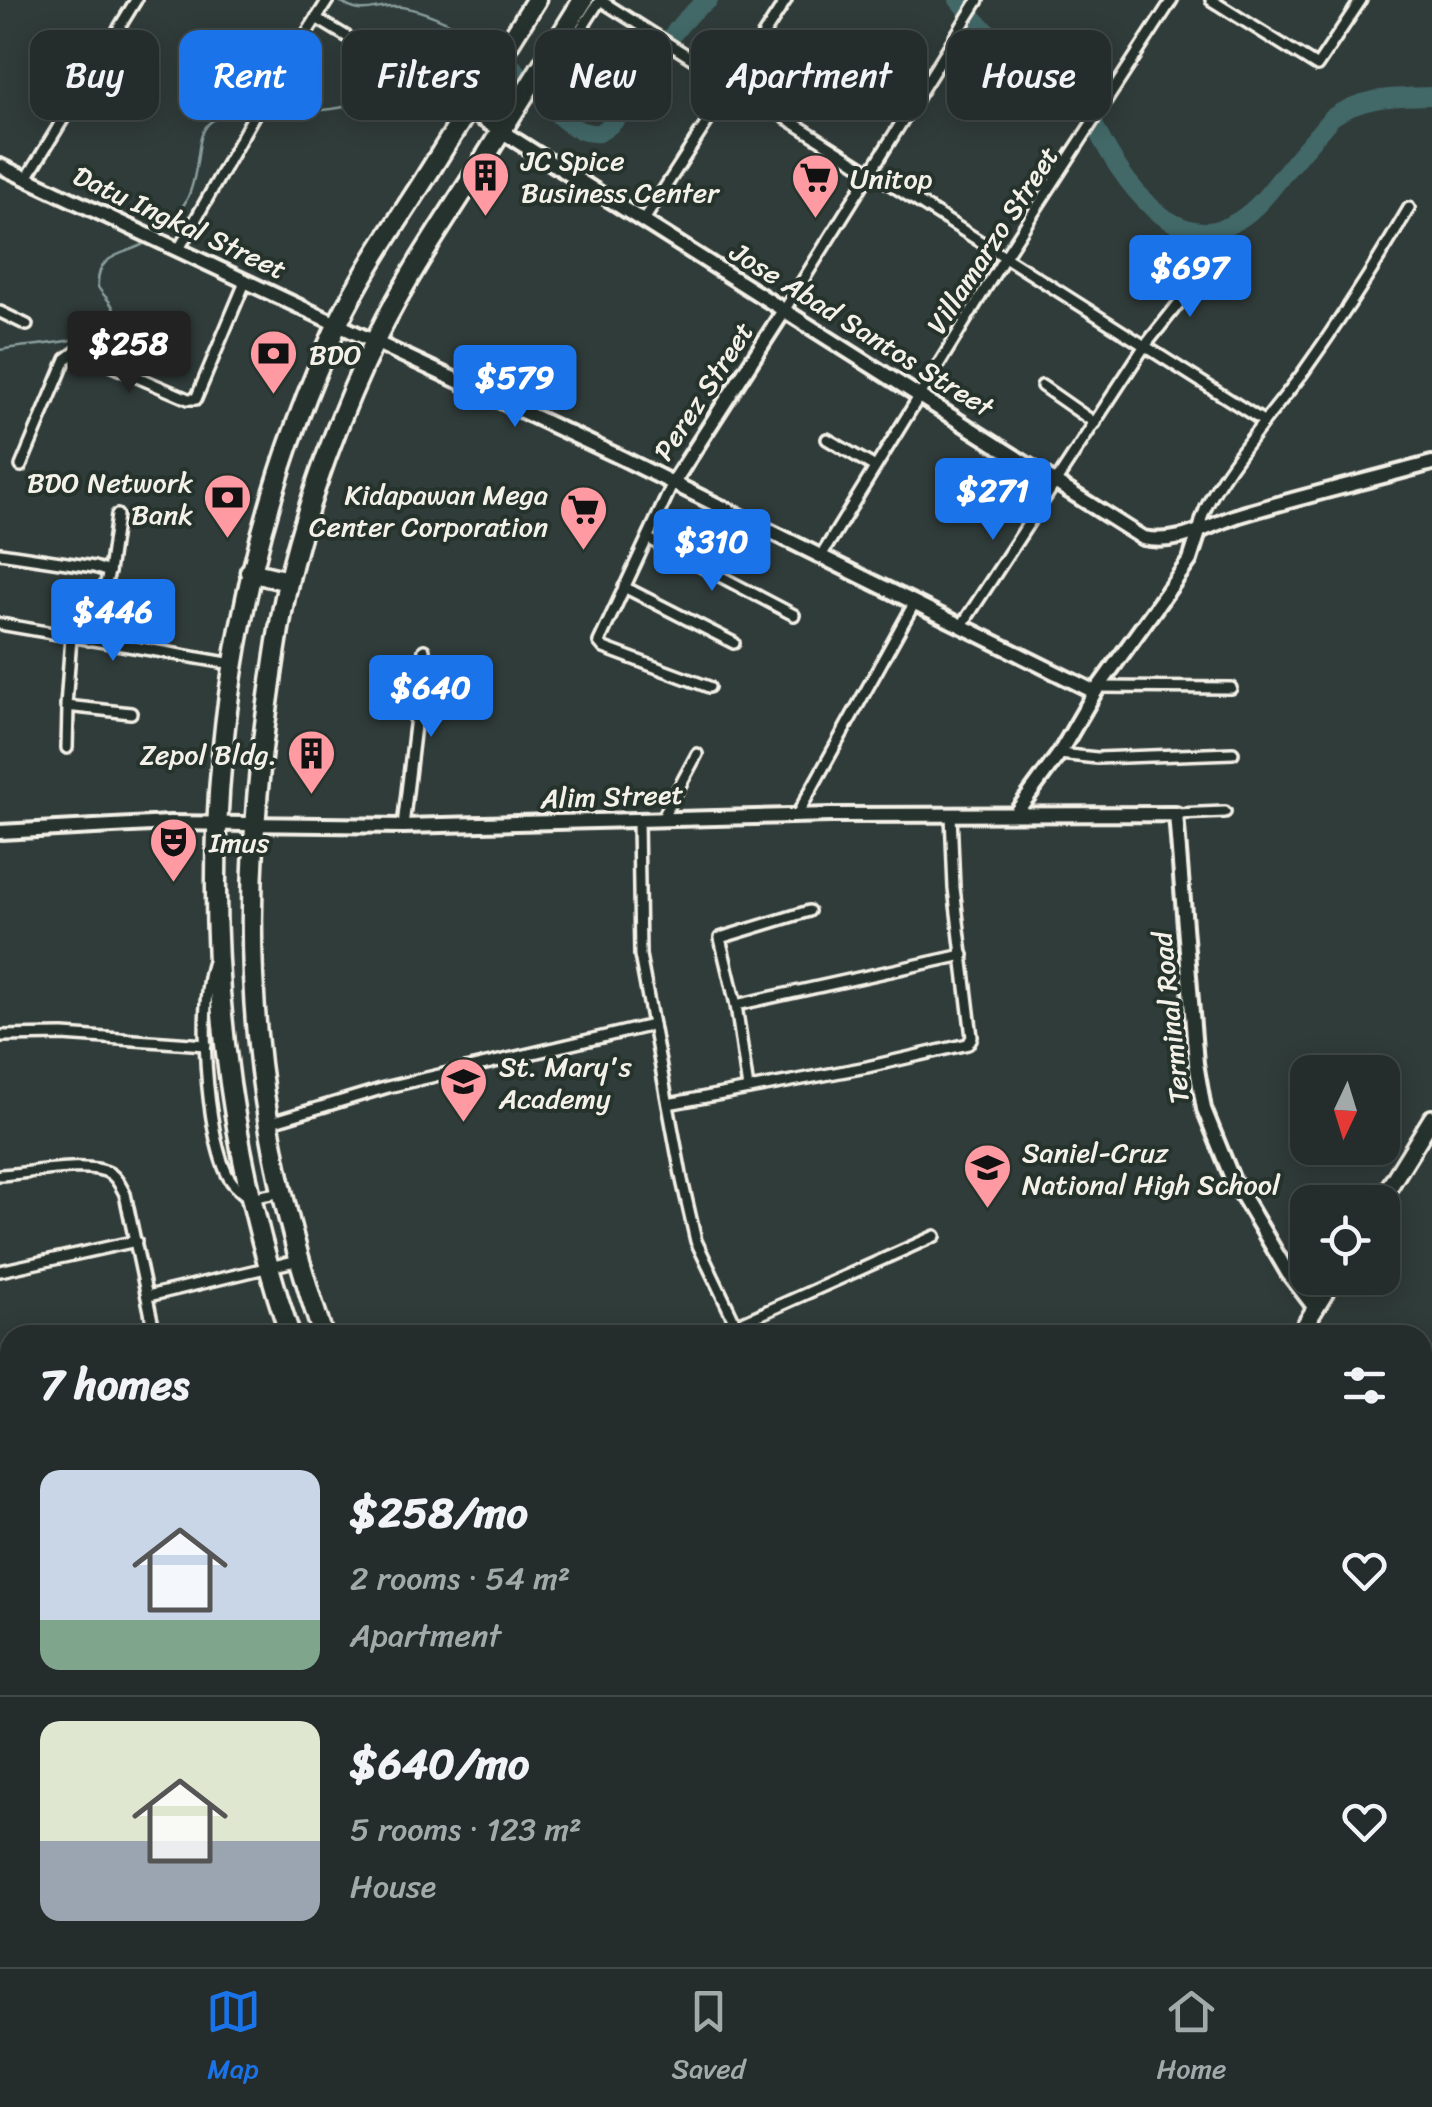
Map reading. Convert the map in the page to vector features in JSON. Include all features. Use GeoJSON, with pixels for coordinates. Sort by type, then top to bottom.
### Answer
{"type":"FeatureCollection","features":[{"type":"Feature","properties":{"kind":"highway"},"geometry":{"type":"LineString","coordinates":[[515,34],[536,0]]}},
{"type":"Feature","properties":{"kind":"highway"},"geometry":{"type":"LineString","coordinates":[[564,30],[583,0]]}},
{"type":"Feature","properties":{"kind":"highway"},"geometry":{"type":"LineString","coordinates":[[320,1325],[300,1260],[268,1122],[254,1020],[250,948],[253,825],[272,671],[288,581],[321,476],[376,340],[416,265],[535,77]]}},
{"type":"Feature","properties":{"kind":"highway"},"geometry":{"type":"LineString","coordinates":[[287,1325],[250,1198],[227,1076],[217,952],[218,824],[233,664],[250,572],[283,464],[338,323],[462,120]]}},
{"type":"Feature","properties":{"kind":"highway"},"geometry":{"type":"LineString","coordinates":[[250,572],[288,581]]}},
{"type":"Feature","properties":{"kind":"main road"},"geometry":{"type":"LineString","coordinates":[[1391,1185],[1432,1118]]}},
{"type":"Feature","properties":{"kind":"main road"},"geometry":{"type":"LineString","coordinates":[[1305,1325],[1323,1295]]}},
{"type":"Feature","properties":{"kind":"street"},"geometry":{"type":"LineString","coordinates":[[26,178],[136,0]]}},
{"type":"Feature","properties":{"kind":"street"},"geometry":{"type":"LineString","coordinates":[[180,249],[263,100],[328,0]]}},
{"type":"Feature","properties":{"kind":"street"},"geometry":{"type":"LineString","coordinates":[[581,30],[600,0],[691,55]]}},
{"type":"Feature","properties":{"kind":"street"},"geometry":{"type":"LineString","coordinates":[[767,30],[786,0]]}},
{"type":"Feature","properties":{"kind":"street","name":"Villamarzo Street"},"geometry":{"type":"LineString","coordinates":[[820,556],[1006,255],[1172,0]]}},
{"type":"Feature","properties":{"kind":"street"},"geometry":{"type":"LineString","coordinates":[[1211,0],[1317,66],[1361,0]]}},
{"type":"Feature","properties":{"kind":"street","name":"Perez Street"},"geometry":{"type":"LineString","coordinates":[[709,687],[600,644],[601,634],[672,483],[786,309],[977,2]]}},
{"type":"Feature","properties":{"kind":"street"},"geometry":{"type":"LineString","coordinates":[[316,18],[342,33]]}},
{"type":"Feature","properties":{"kind":"street","name":"Jose Abad Santos Street"},"geometry":{"type":"LineString","coordinates":[[484,120],[1143,538],[1168,541],[1239,515],[1432,463]]}},
{"type":"Feature","properties":{"kind":"street"},"geometry":{"type":"LineString","coordinates":[[644,220],[710,120]]}},
{"type":"Feature","properties":{"kind":"street"},"geometry":{"type":"LineString","coordinates":[[793,120],[1144,348],[1263,420]]}},
{"type":"Feature","properties":{"kind":"street","name":"Datu Ingkal Street"},"geometry":{"type":"LineString","coordinates":[[0,166],[376,340],[1097,689]]}},
{"type":"Feature","properties":{"kind":"street"},"geometry":{"type":"LineString","coordinates":[[1016,814],[1059,754],[1097,689],[1190,560],[1204,509],[1263,420],[1311,360],[1410,208]]}},
{"type":"Feature","properties":{"kind":"street"},"geometry":{"type":"LineString","coordinates":[[962,625],[1144,348],[1206,269]]}},
{"type":"Feature","properties":{"kind":"street"},"geometry":{"type":"LineString","coordinates":[[21,466],[66,359],[72,354],[84,352],[188,400],[196,399],[246,280]]}},
{"type":"Feature","properties":{"kind":"street"},"geometry":{"type":"LineString","coordinates":[[0,312],[27,324]]}},
{"type":"Feature","properties":{"kind":"street"},"geometry":{"type":"LineString","coordinates":[[1042,386],[1095,423]]}},
{"type":"Feature","properties":{"kind":"street"},"geometry":{"type":"LineString","coordinates":[[828,439],[875,466]]}},
{"type":"Feature","properties":{"kind":"street"},"geometry":{"type":"LineString","coordinates":[[89,640],[108,572],[117,515]]}},
{"type":"Feature","properties":{"kind":"street"},"geometry":{"type":"LineString","coordinates":[[648,538],[794,615]]}},
{"type":"Feature","properties":{"kind":"street"},"geometry":{"type":"LineString","coordinates":[[0,553],[108,572]]}},
{"type":"Feature","properties":{"kind":"street"},"geometry":{"type":"LineString","coordinates":[[624,587],[734,642]]}},
{"type":"Feature","properties":{"kind":"street"},"geometry":{"type":"LineString","coordinates":[[797,816],[915,602]]}},
{"type":"Feature","properties":{"kind":"street"},"geometry":{"type":"LineString","coordinates":[[0,624],[233,664]]}},
{"type":"Feature","properties":{"kind":"street"},"geometry":{"type":"LineString","coordinates":[[67,748],[68,708],[64,700],[71,637]]}},
{"type":"Feature","properties":{"kind":"street"},"geometry":{"type":"LineString","coordinates":[[403,826],[424,650]]}},
{"type":"Feature","properties":{"kind":"street"},"geometry":{"type":"LineString","coordinates":[[1097,689],[1231,688]]}},
{"type":"Feature","properties":{"kind":"street"},"geometry":{"type":"LineString","coordinates":[[68,708],[130,712]]}},
{"type":"Feature","properties":{"kind":"street"},"geometry":{"type":"LineString","coordinates":[[1059,754],[1098,758],[1232,753]]}},
{"type":"Feature","properties":{"kind":"street"},"geometry":{"type":"LineString","coordinates":[[662,819],[697,754]]}},
{"type":"Feature","properties":{"kind":"street","name":"Alim Street"},"geometry":{"type":"LineString","coordinates":[[0,832],[95,825],[403,826],[797,816],[1225,812]]}},
{"type":"Feature","properties":{"kind":"street"},"geometry":{"type":"LineString","coordinates":[[668,1104],[968,1044],[972,1037],[954,888],[951,814]]}},
{"type":"Feature","properties":{"kind":"street","name":"Terminal Road"},"geometry":{"type":"LineString","coordinates":[[1176,814],[1196,1062],[1204,1109],[1232,1178],[1288,1273],[1315,1308]]}},
{"type":"Feature","properties":{"kind":"street"},"geometry":{"type":"LineString","coordinates":[[638,820],[640,955],[652,1025],[692,1229],[737,1325]]}},
{"type":"Feature","properties":{"kind":"street"},"geometry":{"type":"LineString","coordinates":[[748,1089],[736,1004],[720,944],[723,935],[808,911]]}},
{"type":"Feature","properties":{"kind":"street"},"geometry":{"type":"LineString","coordinates":[[217,952],[207,980],[206,1045],[223,1163],[235,1187],[250,1198],[284,1192]]}},
{"type":"Feature","properties":{"kind":"street"},"geometry":{"type":"LineString","coordinates":[[736,1004],[963,955]]}},
{"type":"Feature","properties":{"kind":"street"},"geometry":{"type":"LineString","coordinates":[[268,1122],[388,1087],[652,1025]]}},
{"type":"Feature","properties":{"kind":"street"},"geometry":{"type":"LineString","coordinates":[[0,1036],[62,1035],[206,1045]]}},
{"type":"Feature","properties":{"kind":"street"},"geometry":{"type":"LineString","coordinates":[[0,1175],[72,1169],[110,1173],[125,1194],[152,1325]]}},
{"type":"Feature","properties":{"kind":"street"},"geometry":{"type":"LineString","coordinates":[[749,1325],[935,1236]]}},
{"type":"Feature","properties":{"kind":"street"},"geometry":{"type":"LineString","coordinates":[[0,1271],[136,1242]]}},
{"type":"Feature","properties":{"kind":"street"},"geometry":{"type":"LineString","coordinates":[[148,1296],[300,1260]]}},
{"type":"Feature","properties":{"kind":"waterway"},"geometry":{"type":"LineString","coordinates":[[338,0],[362,10],[411,9],[461,30]]}},
{"type":"Feature","properties":{"kind":"waterway"},"geometry":{"type":"LineString","coordinates":[[515,69],[568,124],[599,133],[627,107],[675,31],[709,0]]}},
{"type":"Feature","properties":{"kind":"waterway"},"geometry":{"type":"LineString","coordinates":[[958,0],[990,33],[1009,45],[1071,50],[1084,102],[1110,155],[1145,201],[1166,218],[1189,229],[1213,230],[1247,214],[1331,118],[1343,111],[1379,99],[1432,96]]}},
{"type":"Feature","properties":{"kind":"waterway"},"geometry":{"type":"LineString","coordinates":[[322,110],[342,107]]}},
{"type":"Feature","properties":{"kind":"waterway"},"geometry":{"type":"LineString","coordinates":[[155,235],[187,198],[202,134],[214,120]]}},
{"type":"Feature","properties":{"kind":"waterway"},"geometry":{"type":"LineString","coordinates":[[0,350],[86,337],[112,324],[114,310],[98,287],[102,267],[114,256],[149,241]]}},
{"type":"Feature","properties":{"kind":"place","name":"JC Spice Business Center"},"geometry":{"type":"Point","coordinates":[486,218]}},
{"type":"Feature","properties":{"kind":"place","name":"Unitop"},"geometry":{"type":"Point","coordinates":[815,220]}},
{"type":"Feature","properties":{"kind":"place","name":"BDO"},"geometry":{"type":"Point","coordinates":[274,396]}},
{"type":"Feature","properties":{"kind":"place","name":"BDO Network Bank"},"geometry":{"type":"Point","coordinates":[228,540]}},
{"type":"Feature","properties":{"kind":"place","name":"Kidapawan Mega Center Corporation"},"geometry":{"type":"Point","coordinates":[583,552]}},
{"type":"Feature","properties":{"kind":"place","name":"Zepol Bldg."},"geometry":{"type":"Point","coordinates":[312,796]}},
{"type":"Feature","properties":{"kind":"place","name":"Imus"},"geometry":{"type":"Point","coordinates":[174,884]}},
{"type":"Feature","properties":{"kind":"place","name":"St. Mary's Academy"},"geometry":{"type":"Point","coordinates":[464,1124]}},
{"type":"Feature","properties":{"kind":"place","name":"Saniel-Cruz National High School"},"geometry":{"type":"Point","coordinates":[987,1210]}}]}
